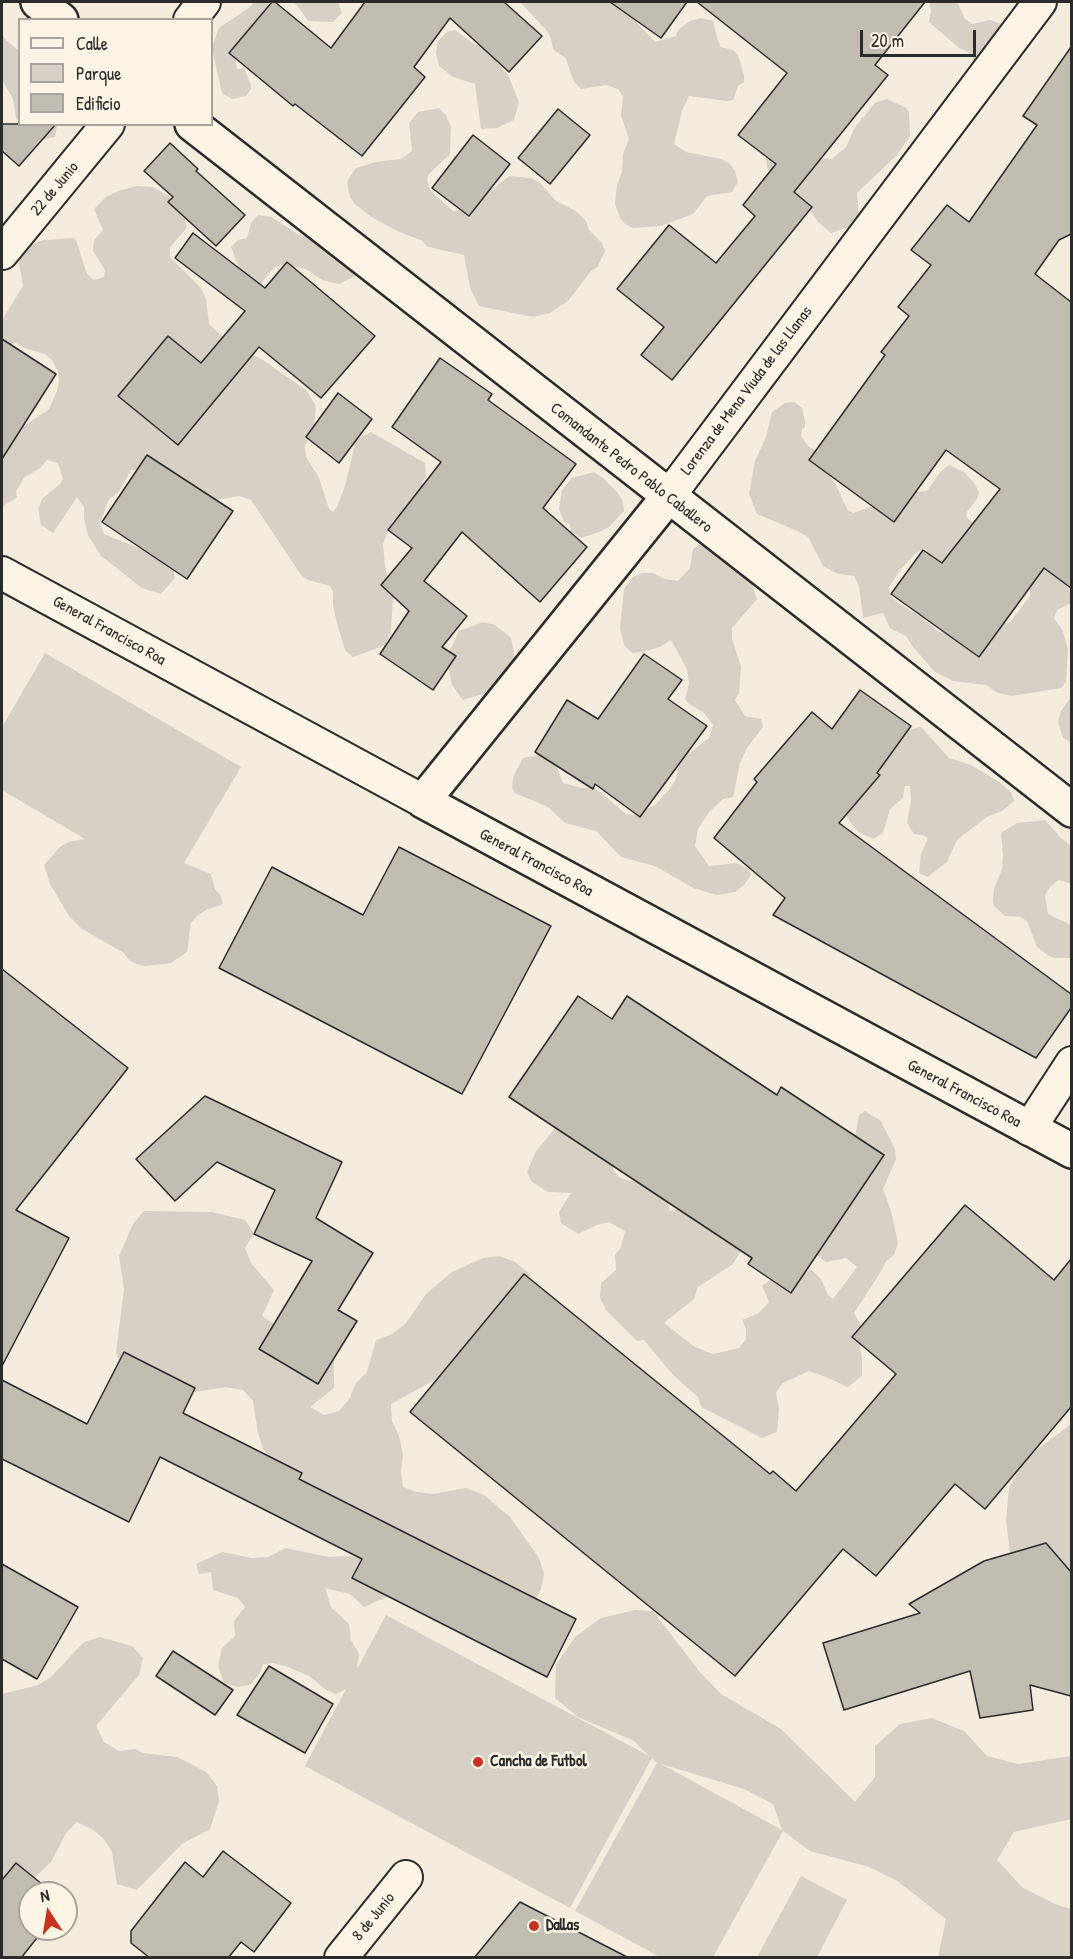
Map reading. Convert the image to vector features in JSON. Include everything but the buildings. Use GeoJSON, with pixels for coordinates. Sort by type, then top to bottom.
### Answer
{"type":"FeatureCollection","features":[{"type":"Feature","properties":{"kind":"street"},"geometry":{"type":"LineString","coordinates":[[38,2],[58,18]]}},
{"type":"Feature","properties":{"kind":"street"},"geometry":{"type":"LineString","coordinates":[[192,18],[204,2]]}},
{"type":"Feature","properties":{"kind":"street","name":"Lorenza de Mena Viuda de las Llanas"},"geometry":{"type":"LineString","coordinates":[[423,801],[668,497],[1040,2]]}},
{"type":"Feature","properties":{"kind":"street","name":"22 de Junio"},"geometry":{"type":"LineString","coordinates":[[2,253],[106,126]]}},
{"type":"Feature","properties":{"kind":"street","name":"Comandante Pedro Pablo Caballero"},"geometry":{"type":"LineString","coordinates":[[195,126],[1071,810]]}},
{"type":"Feature","properties":{"kind":"street","name":"General Francisco Roa"},"geometry":{"type":"LineString","coordinates":[[2,573],[1071,1151]]}},
{"type":"Feature","properties":{"kind":"street"},"geometry":{"type":"LineString","coordinates":[[1029,1129],[1071,1063]]}},
{"type":"Feature","properties":{"kind":"street","name":"8 de Junio"},"geometry":{"type":"LineString","coordinates":[[341,1958],[406,1877]]}},
{"type":"Feature","properties":{"kind":"green space"},"geometry":{"type":"Polygon","coordinates":[[[254,2],[273,2],[268,4],[254,29],[236,43],[234,50],[237,69],[244,68],[251,89],[246,96],[232,99],[222,93],[213,44],[219,28],[254,2]]]}},
{"type":"Feature","properties":{"kind":"green space"},"geometry":{"type":"Polygon","coordinates":[[[292,2],[338,2],[342,13],[333,22],[308,21],[297,5],[292,2]]]}},
{"type":"Feature","properties":{"kind":"green space"},"geometry":{"type":"Polygon","coordinates":[[[520,2],[633,2],[637,23],[655,42],[676,36],[678,30],[690,21],[701,18],[713,21],[721,47],[733,50],[738,55],[744,82],[738,86],[733,100],[689,96],[682,111],[674,144],[686,152],[721,159],[729,163],[735,171],[738,182],[732,192],[707,196],[693,214],[661,226],[633,228],[625,224],[615,204],[617,185],[622,172],[623,154],[629,139],[621,116],[623,97],[618,89],[606,85],[581,89],[574,82],[566,59],[553,49],[551,38],[546,30],[520,2]]]}},
{"type":"Feature","properties":{"kind":"green space"},"geometry":{"type":"Polygon","coordinates":[[[929,2],[957,2],[965,19],[972,24],[990,20],[1005,25],[982,70],[968,52],[959,48],[929,22],[931,11],[929,2]]]}},
{"type":"Feature","properties":{"kind":"green space"},"geometry":{"type":"Polygon","coordinates":[[[455,30],[474,44],[484,47],[508,75],[519,102],[514,120],[497,128],[481,129],[475,84],[453,77],[439,66],[436,54],[438,41],[447,32],[455,30]]]}},
{"type":"Feature","properties":{"kind":"green space"},"geometry":{"type":"Polygon","coordinates":[[[2,33],[5,39],[18,50],[18,122],[13,99],[2,80],[2,33]]]}},
{"type":"Feature","properties":{"kind":"green space"},"geometry":{"type":"Polygon","coordinates":[[[887,99],[905,107],[909,112],[910,136],[897,155],[857,193],[859,217],[852,226],[831,233],[818,222],[798,194],[771,174],[767,168],[766,154],[832,159],[846,147],[855,127],[875,103],[887,99]]]}},
{"type":"Feature","properties":{"kind":"green space"},"geometry":{"type":"Polygon","coordinates":[[[439,108],[446,115],[451,127],[450,154],[429,174],[427,179],[430,190],[453,211],[469,209],[509,176],[531,178],[539,182],[556,201],[576,211],[586,221],[589,230],[602,243],[605,251],[597,268],[592,270],[568,301],[550,313],[533,317],[479,306],[470,288],[464,255],[428,247],[421,240],[399,232],[370,216],[350,197],[347,183],[356,168],[376,162],[401,159],[412,151],[409,123],[418,112],[439,108]]]}},
{"type":"Feature","properties":{"kind":"green space"},"geometry":{"type":"Polygon","coordinates":[[[20,126],[57,126],[55,137],[33,142],[24,135],[20,126]]]}},
{"type":"Feature","properties":{"kind":"green space"},"geometry":{"type":"Polygon","coordinates":[[[137,186],[153,187],[168,196],[184,216],[187,228],[170,247],[170,257],[200,287],[206,298],[209,324],[232,345],[263,360],[307,391],[316,406],[314,430],[305,446],[306,457],[319,478],[329,509],[333,512],[337,507],[345,486],[356,440],[371,432],[425,463],[426,477],[422,482],[430,503],[408,509],[393,520],[383,544],[385,567],[393,596],[391,630],[386,645],[353,657],[345,650],[330,586],[308,580],[301,575],[251,500],[239,496],[217,500],[203,498],[147,470],[131,470],[119,492],[109,499],[100,523],[104,534],[167,562],[174,569],[174,579],[161,594],[142,588],[101,556],[88,535],[84,507],[77,497],[53,533],[41,525],[38,509],[42,499],[63,479],[58,463],[47,460],[40,468],[24,478],[16,491],[17,497],[2,507],[2,435],[18,430],[49,409],[59,381],[58,371],[52,360],[45,354],[24,348],[16,343],[2,346],[2,320],[23,286],[19,263],[20,253],[24,247],[44,240],[73,238],[76,240],[87,274],[94,280],[104,277],[105,270],[93,251],[94,240],[103,230],[94,209],[106,197],[137,186]]]}},
{"type":"Feature","properties":{"kind":"green space"},"geometry":{"type":"Polygon","coordinates":[[[258,215],[271,217],[298,234],[305,236],[314,233],[366,271],[339,284],[322,280],[306,269],[283,265],[275,267],[265,278],[254,298],[236,306],[228,298],[240,270],[231,247],[238,240],[247,238],[251,223],[258,215]]]}},
{"type":"Feature","properties":{"kind":"green space"},"geometry":{"type":"Polygon","coordinates":[[[794,402],[802,408],[805,422],[801,436],[808,446],[829,459],[830,477],[847,509],[853,513],[874,506],[902,489],[927,491],[941,471],[949,465],[964,472],[974,483],[979,492],[977,499],[966,513],[967,518],[982,531],[985,595],[930,556],[926,549],[915,554],[889,587],[890,595],[898,603],[920,616],[939,632],[958,637],[1010,622],[1030,596],[1030,584],[1035,566],[1059,556],[1071,562],[1071,603],[1057,610],[1054,618],[1063,631],[1068,649],[1066,682],[1061,688],[1012,696],[998,693],[986,685],[953,681],[935,672],[906,636],[890,628],[883,613],[863,618],[859,586],[854,576],[838,574],[823,566],[808,537],[757,514],[749,494],[755,461],[766,437],[772,412],[785,403],[794,402]]]}},
{"type":"Feature","properties":{"kind":"green space"},"geometry":{"type":"Polygon","coordinates":[[[594,472],[618,493],[623,502],[624,511],[609,527],[581,538],[571,532],[570,524],[564,522],[559,509],[562,490],[572,478],[594,472]]]}},
{"type":"Feature","properties":{"kind":"green space"},"geometry":{"type":"Polygon","coordinates":[[[718,531],[749,575],[757,599],[732,628],[732,639],[741,666],[739,693],[735,700],[745,716],[761,719],[763,727],[747,748],[740,763],[733,797],[723,799],[709,812],[698,829],[695,846],[709,866],[736,863],[749,869],[751,875],[735,892],[717,895],[693,888],[655,866],[621,857],[596,831],[565,823],[548,807],[515,793],[512,788],[513,777],[523,758],[543,754],[557,767],[563,783],[582,788],[594,787],[626,814],[635,815],[655,805],[669,790],[676,779],[680,760],[709,738],[713,725],[704,713],[685,699],[689,684],[687,669],[671,640],[660,647],[642,652],[632,653],[624,645],[620,628],[624,589],[633,577],[642,573],[653,573],[665,579],[678,581],[690,568],[693,549],[718,531]]]}},
{"type":"Feature","properties":{"kind":"green space"},"geometry":{"type":"Polygon","coordinates":[[[483,622],[495,625],[511,638],[514,652],[513,666],[490,690],[463,700],[452,685],[448,654],[459,631],[483,622]]]}},
{"type":"Feature","properties":{"kind":"green space"},"geometry":{"type":"Polygon","coordinates":[[[45,653],[241,767],[184,863],[211,874],[215,889],[221,896],[223,904],[197,916],[191,923],[187,952],[171,963],[145,966],[136,964],[124,953],[82,929],[69,916],[50,884],[44,865],[61,846],[85,839],[2,790],[2,727],[45,653]]]}},
{"type":"Feature","properties":{"kind":"green space"},"geometry":{"type":"Polygon","coordinates":[[[1071,697],[1072,743],[1063,738],[1058,722],[1061,711],[1071,697]]]}},
{"type":"Feature","properties":{"kind":"green space"},"geometry":{"type":"Polygon","coordinates":[[[921,727],[949,758],[971,765],[999,782],[1011,792],[1014,801],[1002,811],[987,817],[957,840],[947,862],[928,877],[919,873],[921,854],[928,838],[914,834],[907,823],[911,800],[910,786],[905,786],[903,798],[890,809],[883,833],[873,839],[853,826],[846,815],[844,806],[878,774],[904,731],[921,727]]]}},
{"type":"Feature","properties":{"kind":"green space"},"geometry":{"type":"Polygon","coordinates":[[[1045,820],[1071,846],[1071,884],[1059,880],[1050,887],[1045,895],[1048,914],[1071,925],[1071,958],[1049,956],[1037,947],[1027,921],[1020,917],[1005,916],[994,906],[993,901],[994,889],[1002,869],[1001,833],[1017,823],[1045,820]]]}},
{"type":"Feature","properties":{"kind":"green space"},"geometry":{"type":"Polygon","coordinates":[[[865,1111],[881,1121],[895,1149],[896,1159],[883,1189],[891,1211],[898,1243],[894,1255],[886,1261],[854,1313],[862,1327],[860,1348],[862,1376],[848,1387],[809,1371],[783,1383],[776,1393],[779,1409],[777,1432],[762,1438],[701,1407],[698,1397],[673,1375],[644,1340],[637,1341],[606,1310],[600,1298],[601,1283],[616,1270],[615,1255],[621,1247],[625,1231],[609,1222],[578,1234],[561,1223],[559,1212],[571,1193],[548,1192],[532,1182],[527,1172],[536,1151],[556,1127],[604,1133],[614,1171],[620,1178],[636,1182],[657,1182],[664,1190],[670,1211],[690,1206],[737,1226],[741,1251],[733,1264],[698,1287],[694,1299],[664,1323],[695,1347],[713,1354],[739,1348],[746,1339],[746,1329],[742,1320],[759,1313],[769,1302],[762,1286],[776,1275],[812,1270],[821,1279],[828,1295],[833,1299],[857,1267],[846,1258],[826,1262],[815,1254],[850,1165],[859,1115],[865,1111]]]}},
{"type":"Feature","properties":{"kind":"green space"},"geometry":{"type":"Polygon","coordinates":[[[144,1211],[212,1212],[245,1220],[254,1234],[245,1248],[251,1263],[274,1290],[262,1316],[334,1355],[334,1388],[310,1407],[324,1415],[339,1411],[350,1398],[355,1384],[367,1372],[376,1340],[392,1334],[406,1323],[426,1294],[452,1272],[483,1258],[499,1256],[515,1262],[530,1274],[525,1289],[498,1307],[486,1319],[472,1349],[449,1372],[391,1404],[392,1421],[399,1436],[403,1454],[401,1471],[403,1487],[433,1494],[466,1488],[484,1495],[510,1517],[539,1558],[544,1574],[541,1589],[533,1604],[340,1507],[273,1462],[263,1449],[253,1401],[243,1390],[225,1387],[178,1395],[121,1368],[116,1352],[124,1289],[119,1256],[133,1224],[144,1211]]]}},
{"type":"Feature","properties":{"kind":"green space"},"geometry":{"type":"Polygon","coordinates":[[[1071,1424],[1071,1570],[1038,1566],[1010,1553],[1006,1520],[1009,1488],[1023,1460],[1071,1424]]]}},
{"type":"Feature","properties":{"kind":"green space"},"geometry":{"type":"Polygon","coordinates":[[[286,1548],[329,1557],[352,1556],[376,1565],[386,1578],[387,1597],[364,1607],[350,1594],[325,1588],[331,1607],[349,1624],[351,1640],[359,1654],[357,1669],[386,1615],[649,1756],[634,1741],[578,1717],[555,1698],[556,1665],[575,1637],[601,1618],[635,1610],[653,1611],[699,1671],[721,1694],[781,1729],[855,1802],[875,1777],[875,1746],[900,1724],[932,1718],[964,1731],[987,1756],[1018,1764],[1071,1756],[1071,1819],[1014,1832],[997,1860],[1023,1888],[1055,1904],[1071,1909],[1071,1957],[938,1957],[946,1919],[897,1881],[869,1867],[810,1851],[783,1831],[713,1957],[660,1957],[575,1911],[657,1763],[652,1758],[570,1908],[305,1766],[346,1689],[336,1694],[326,1690],[309,1676],[273,1663],[263,1664],[260,1673],[250,1685],[238,1687],[224,1683],[218,1666],[222,1648],[235,1636],[234,1621],[245,1607],[238,1598],[213,1590],[211,1572],[199,1574],[196,1564],[222,1552],[252,1558],[268,1557],[286,1548]],[[661,1764],[782,1830],[773,1804],[744,1789],[661,1764]]]}},
{"type":"Feature","properties":{"kind":"green space"},"geometry":{"type":"Polygon","coordinates":[[[100,1637],[132,1646],[143,1658],[139,1675],[96,1726],[104,1742],[119,1751],[135,1749],[143,1753],[177,1757],[206,1772],[217,1786],[219,1801],[210,1829],[182,1844],[137,1890],[117,1884],[112,1852],[104,1839],[92,1829],[77,1822],[66,1833],[51,1862],[31,1881],[18,1881],[18,1901],[2,1917],[2,1694],[38,1685],[51,1677],[84,1642],[100,1637]]]}},
{"type":"Feature","properties":{"kind":"green space"},"geometry":{"type":"Polygon","coordinates":[[[801,1876],[847,1900],[817,1957],[757,1957],[801,1876]]]}},
{"type":"Feature","properties":{"kind":"place","name":"Cancha de Futbol"},"geometry":{"type":"Point","coordinates":[478,1762]}},
{"type":"Feature","properties":{"kind":"place","name":"Dallas"},"geometry":{"type":"Point","coordinates":[534,1926]}}]}
